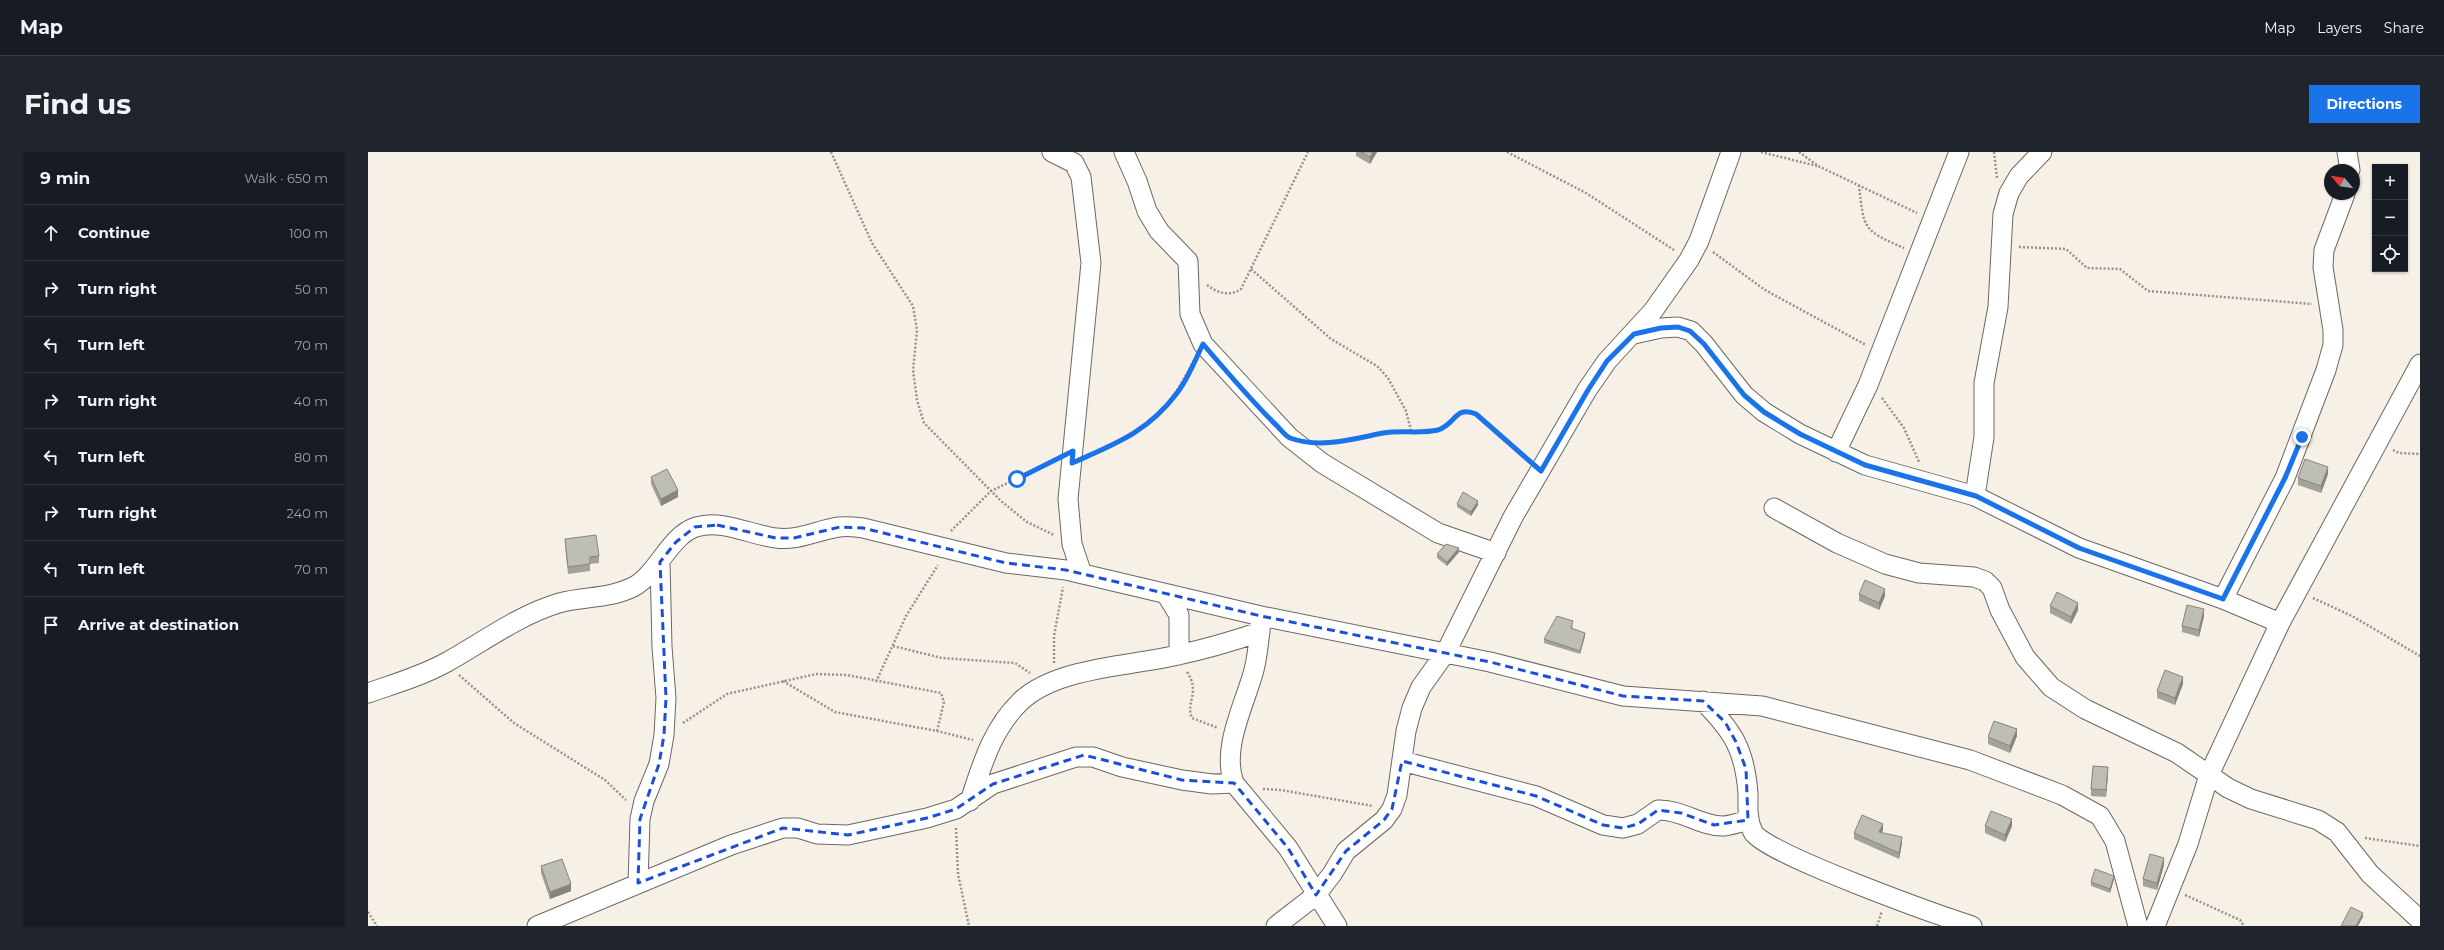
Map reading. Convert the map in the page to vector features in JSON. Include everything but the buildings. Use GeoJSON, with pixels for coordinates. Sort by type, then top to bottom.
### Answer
{"type":"FeatureCollection","features":[{"type":"Feature","properties":{"kind":"street"},"geometry":{"type":"LineString","coordinates":[[1052,152],[1075,157],[1081,177],[1091,263],[1068,499],[1074,572]]}},
{"type":"Feature","properties":{"kind":"street"},"geometry":{"type":"LineString","coordinates":[[1124,152],[1137,181],[1147,211],[1159,231],[1188,261],[1190,273],[1188,295],[1190,314],[1203,344],[1284,433],[1322,463],[1438,533],[1496,553]]}},
{"type":"Feature","properties":{"kind":"street"},"geometry":{"type":"LineString","coordinates":[[1276,926],[1316,895],[1332,874],[1346,851],[1384,820],[1392,809],[1397,795],[1412,708],[1421,687],[1446,652],[1513,517],[1588,390],[1607,361],[1634,334],[1675,283],[1689,260],[1699,241],[1731,152]]}},
{"type":"Feature","properties":{"kind":"street"},"geometry":{"type":"LineString","coordinates":[[1836,452],[1868,385],[1879,352],[1959,152]]}},
{"type":"Feature","properties":{"kind":"street"},"geometry":{"type":"LineString","coordinates":[[1976,496],[1984,437],[1984,383],[1998,307],[2003,214],[2009,193],[2019,176],[2042,152]]}},
{"type":"Feature","properties":{"kind":"street"},"geometry":{"type":"LineString","coordinates":[[2347,152],[2349,164]]}},
{"type":"Feature","properties":{"kind":"street"},"geometry":{"type":"LineString","coordinates":[[2223,599],[2285,478],[2302,437],[2333,345],[2330,306],[2323,268],[2324,250],[2343,200]]}},
{"type":"Feature","properties":{"kind":"street"},"geometry":{"type":"LineString","coordinates":[[1634,334],[1661,328],[1678,327],[1690,331],[1704,344],[1744,395],[1764,412],[1800,434],[1836,452],[1865,465],[1976,496],[2079,548],[2223,599],[2280,623]]}},
{"type":"Feature","properties":{"kind":"street"},"geometry":{"type":"LineString","coordinates":[[2156,926],[2188,844],[2209,775],[2280,623],[2296,590],[2410,386],[2420,364]]}},
{"type":"Feature","properties":{"kind":"street"},"geometry":{"type":"LineString","coordinates":[[1774,508],[1837,543],[1885,564],[1919,573],[1974,577],[1985,581],[1992,588],[2000,610],[2025,657],[2051,688],[2085,709],[2177,753],[2228,788],[2251,799],[2305,815],[2337,832],[2370,874],[2420,920]]}},
{"type":"Feature","properties":{"kind":"street"},"geometry":{"type":"LineString","coordinates":[[368,693],[419,675],[446,662],[524,618],[560,603],[608,596],[634,587],[660,562],[676,542],[696,527],[717,525],[776,538],[794,538],[840,527],[863,528],[1006,563],[1074,572],[1166,594],[1260,624],[1446,652],[1623,696],[1762,706],[1800,714],[1970,760],[2080,803],[2100,816],[2115,841],[2138,926]]}},
{"type":"Feature","properties":{"kind":"street"},"geometry":{"type":"LineString","coordinates":[[638,883],[640,819],[644,801],[659,764],[664,735],[666,698],[662,646],[660,562]]}},
{"type":"Feature","properties":{"kind":"street"},"geometry":{"type":"LineString","coordinates":[[1166,594],[1179,615],[1182,654]]}},
{"type":"Feature","properties":{"kind":"street"},"geometry":{"type":"LineString","coordinates":[[963,805],[988,746],[1020,701],[1048,684],[1098,668],[1182,654],[1260,624]]}},
{"type":"Feature","properties":{"kind":"street"},"geometry":{"type":"LineString","coordinates":[[1260,624],[1254,669],[1235,733],[1230,760],[1230,772],[1236,785],[1288,848],[1316,895],[1337,926]]}},
{"type":"Feature","properties":{"kind":"street"},"geometry":{"type":"LineString","coordinates":[[1703,701],[1725,722],[1736,742],[1746,769],[1748,820],[1753,834],[1763,842],[1830,873],[1925,911],[1972,926]]}},
{"type":"Feature","properties":{"kind":"street"},"geometry":{"type":"LineString","coordinates":[[537,926],[731,845],[783,828],[798,828],[817,834],[848,835],[927,818],[963,805],[993,784],[1084,755],[1182,780],[1212,784],[1236,785]]}},
{"type":"Feature","properties":{"kind":"street"},"geometry":{"type":"LineString","coordinates":[[1402,760],[1536,796],[1603,824],[1623,828],[1638,824],[1658,810],[1681,813],[1714,825],[1724,826],[1748,820]]}},
{"type":"Feature","properties":{"kind":"path"},"geometry":{"type":"LineString","coordinates":[[831,152],[872,243],[913,306],[917,330],[913,370],[917,400],[924,423],[991,491],[1027,522],[1072,544]]}},
{"type":"Feature","properties":{"kind":"path"},"geometry":{"type":"LineString","coordinates":[[1190,273],[1210,287],[1225,294],[1233,294],[1240,289],[1308,152]]}},
{"type":"Feature","properties":{"kind":"path"},"geometry":{"type":"LineString","coordinates":[[1507,152],[1592,197],[1689,260]]}},
{"type":"Feature","properties":{"kind":"path"},"geometry":{"type":"LineString","coordinates":[[1761,152],[1818,166],[1933,220]]}},
{"type":"Feature","properties":{"kind":"path"},"geometry":{"type":"LineString","coordinates":[[1799,152],[1818,166]]}},
{"type":"Feature","properties":{"kind":"path"},"geometry":{"type":"LineString","coordinates":[[1859,185],[1863,221],[1869,231],[1919,255]]}},
{"type":"Feature","properties":{"kind":"path"},"geometry":{"type":"LineString","coordinates":[[1699,241],[1765,290],[1879,352]]}},
{"type":"Feature","properties":{"kind":"path"},"geometry":{"type":"LineString","coordinates":[[2002,245],[2035,249],[2066,249],[2074,254],[2087,268],[2120,269],[2148,291],[2294,301],[2330,306]]}},
{"type":"Feature","properties":{"kind":"path"},"geometry":{"type":"LineString","coordinates":[[1251,269],[1330,339],[1377,366],[1388,378],[1406,411],[1411,430]]}},
{"type":"Feature","properties":{"kind":"path"},"geometry":{"type":"LineString","coordinates":[[876,682],[909,610],[941,548],[991,491],[1073,457],[1118,443],[1151,422],[1178,392],[1203,344]]}},
{"type":"Feature","properties":{"kind":"path"},"geometry":{"type":"LineString","coordinates":[[1868,385],[1879,393],[1904,428],[1927,483]]}},
{"type":"Feature","properties":{"kind":"path"},"geometry":{"type":"LineString","coordinates":[[1320,442],[1361,439],[1384,433],[1411,430],[1439,429],[1448,424],[1461,411],[1467,410],[1476,414],[1541,471]]}},
{"type":"Feature","properties":{"kind":"path"},"geometry":{"type":"LineString","coordinates":[[2377,443],[2399,453],[2420,454]]}},
{"type":"Feature","properties":{"kind":"path"},"geometry":{"type":"LineString","coordinates":[[893,646],[942,658],[1015,663],[1048,684],[1054,636],[1074,572]]}},
{"type":"Feature","properties":{"kind":"path"},"geometry":{"type":"LineString","coordinates":[[2296,590],[2352,616],[2420,656]]}},
{"type":"Feature","properties":{"kind":"path"},"geometry":{"type":"LineString","coordinates":[[1182,654],[1185,669],[1192,679],[1195,689],[1190,713],[1192,718],[1196,721],[1235,733]]}},
{"type":"Feature","properties":{"kind":"path"},"geometry":{"type":"LineString","coordinates":[[446,662],[514,723],[605,780],[621,793],[640,819]]}},
{"type":"Feature","properties":{"kind":"path"},"geometry":{"type":"LineString","coordinates":[[664,735],[727,694],[816,674],[847,675],[876,682],[941,693],[944,702],[937,731]]}},
{"type":"Feature","properties":{"kind":"path"},"geometry":{"type":"LineString","coordinates":[[783,681],[835,712],[960,736],[988,746]]}},
{"type":"Feature","properties":{"kind":"path"},"geometry":{"type":"LineString","coordinates":[[1236,785],[1281,790],[1392,809]]}},
{"type":"Feature","properties":{"kind":"path"},"geometry":{"type":"LineString","coordinates":[[963,805],[958,874],[969,926]]}},
{"type":"Feature","properties":{"kind":"path"},"geometry":{"type":"LineString","coordinates":[[2364,837],[2420,846]]}},
{"type":"Feature","properties":{"kind":"path"},"geometry":{"type":"LineString","coordinates":[[2170,889],[2240,920],[2244,926]]}},
{"type":"Feature","properties":{"kind":"path"},"geometry":{"type":"LineString","coordinates":[[368,912],[377,926]]}},
{"type":"Feature","properties":{"kind":"highlighted area"},"geometry":{"type":"Polygon","coordinates":[[[717,525],[776,538],[794,538],[840,527],[863,528],[1006,563],[1066,570],[1261,616],[1490,662],[1623,696],[1703,701],[1725,722],[1736,742],[1746,769],[1748,820],[1714,825],[1681,813],[1658,810],[1638,824],[1623,828],[1603,825],[1536,796],[1402,761],[1392,809],[1384,820],[1346,851],[1316,895],[1288,848],[1234,783],[1182,780],[1084,755],[993,784],[956,809],[927,818],[848,835],[783,828],[638,883],[640,819],[659,764],[664,735],[666,698],[660,562],[676,542],[695,527],[717,525]]]}},
{"type":"Feature","properties":{"kind":"route"},"geometry":{"type":"LineString","coordinates":[[1017,479],[1073,451],[1072,463],[1118,443],[1151,422],[1178,392],[1203,344],[1266,415],[1289,437],[1313,442],[1335,442],[1361,439],[1384,433],[1411,430],[1429,431],[1439,429],[1448,424],[1461,411],[1467,410],[1476,414],[1541,471],[1588,390],[1607,361],[1634,334],[1661,328],[1678,327],[1690,331],[1704,344],[1724,373],[1744,395],[1764,412],[1800,434],[1836,452],[1865,465],[1976,496],[2079,548],[2223,599],[2285,478],[2302,437]]}}]}
